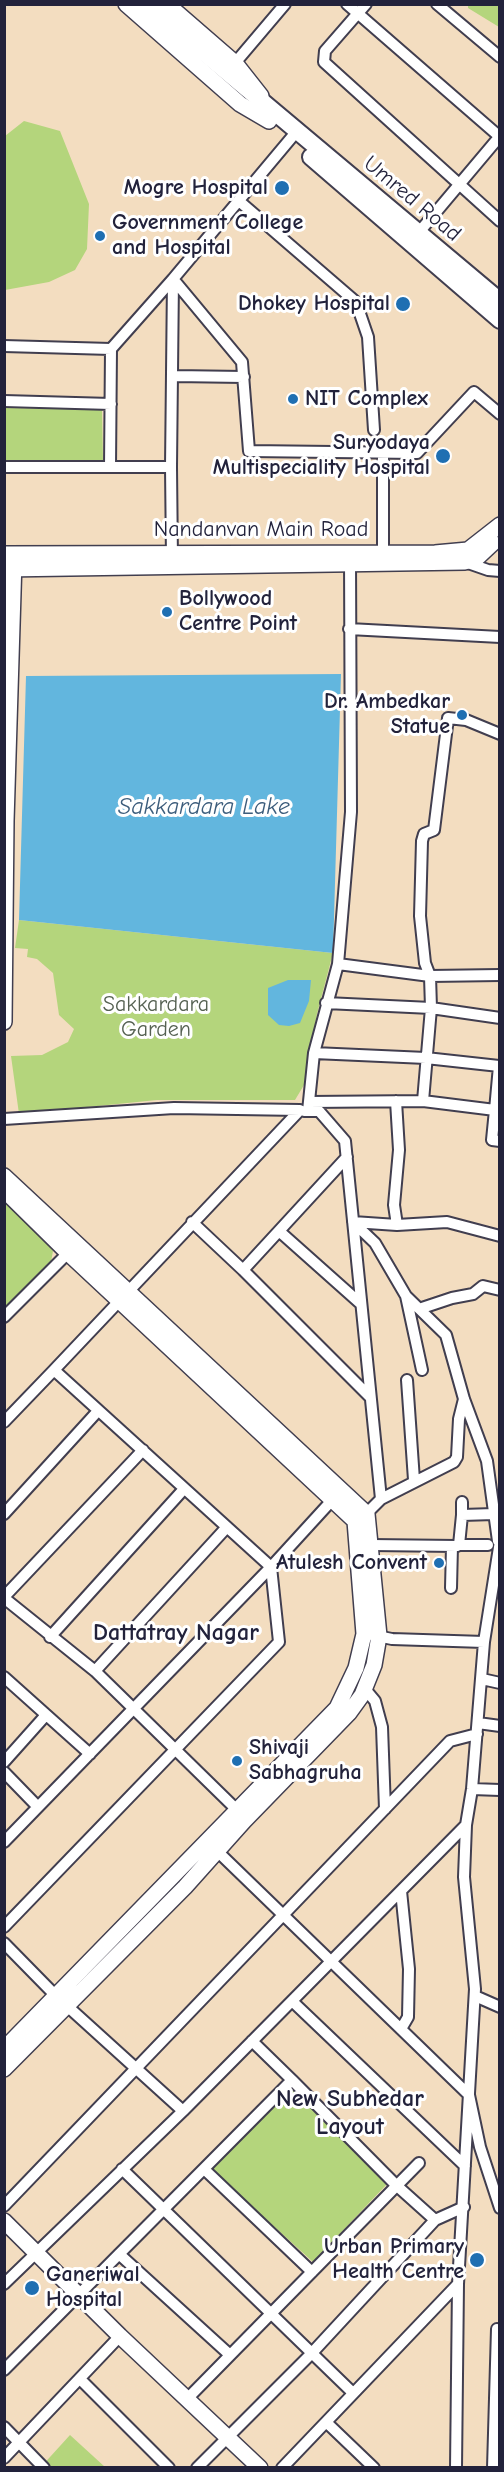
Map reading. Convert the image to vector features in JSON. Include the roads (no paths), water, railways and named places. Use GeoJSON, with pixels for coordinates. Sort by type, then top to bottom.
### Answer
{"type":"FeatureCollection","features":[{"type":"Feature","properties":{"kind":"main road"},"geometry":{"type":"LineString","coordinates":[[126,4],[240,104],[268,113]]}},
{"type":"Feature","properties":{"kind":"main road","name":"Umred Road"},"geometry":{"type":"LineString","coordinates":[[146,4],[191,45],[205,52],[268,113],[414,238],[500,301]]}},
{"type":"Feature","properties":{"kind":"main road"},"geometry":{"type":"LineString","coordinates":[[167,4],[235,63],[268,113]]}},
{"type":"Feature","properties":{"kind":"main road"},"geometry":{"type":"LineString","coordinates":[[414,238],[500,320]]}},
{"type":"Feature","properties":{"kind":"main road","name":"Nandanvan Main Road"},"geometry":{"type":"LineString","coordinates":[[350,558],[383,552],[468,550],[500,525]]}},
{"type":"Feature","properties":{"kind":"main road"},"geometry":{"type":"LineString","coordinates":[[4,1022],[9,561],[350,558],[465,562],[477,558],[500,538]]}},
{"type":"Feature","properties":{"kind":"main road"},"geometry":{"type":"LineString","coordinates":[[4,1176],[68,1254],[125,1295],[343,1490],[361,1518],[371,1545],[371,1635],[337,1708],[206,1841],[61,2000],[4,2069]]}},
{"type":"Feature","properties":{"kind":"main road"},"geometry":{"type":"LineString","coordinates":[[4,1190],[87,1255],[330,1501],[361,1518]]}},
{"type":"Feature","properties":{"kind":"main road"},"geometry":{"type":"LineString","coordinates":[[4,2049],[61,2000],[218,1852],[244,1821],[349,1713],[365,1689],[374,1665],[361,1518]]}},
{"type":"Feature","properties":{"kind":"main road"},"geometry":{"type":"LineString","coordinates":[[4,2221],[80,2293],[120,2336],[260,2468]]}},
{"type":"Feature","properties":{"kind":"street"},"geometry":{"type":"LineString","coordinates":[[235,63],[285,4]]}},
{"type":"Feature","properties":{"kind":"street"},"geometry":{"type":"LineString","coordinates":[[347,4],[499,136],[414,238]]}},
{"type":"Feature","properties":{"kind":"street"},"geometry":{"type":"LineString","coordinates":[[366,4],[325,51],[324,62],[500,221]]}},
{"type":"Feature","properties":{"kind":"street"},"geometry":{"type":"LineString","coordinates":[[437,4],[500,57]]}},
{"type":"Feature","properties":{"kind":"street"},"geometry":{"type":"LineString","coordinates":[[110,467],[111,349],[173,279],[293,134]]}},
{"type":"Feature","properties":{"kind":"street"},"geometry":{"type":"LineString","coordinates":[[238,201],[356,302],[368,337],[374,430]]}},
{"type":"Feature","properties":{"kind":"street"},"geometry":{"type":"LineString","coordinates":[[172,559],[173,279]]}},
{"type":"Feature","properties":{"kind":"street"},"geometry":{"type":"LineString","coordinates":[[173,279],[243,362],[249,451],[417,453],[474,392],[500,414]]}},
{"type":"Feature","properties":{"kind":"street"},"geometry":{"type":"LineString","coordinates":[[4,346],[111,349]]}},
{"type":"Feature","properties":{"kind":"street"},"geometry":{"type":"LineString","coordinates":[[174,376],[244,377]]}},
{"type":"Feature","properties":{"kind":"street"},"geometry":{"type":"LineString","coordinates":[[4,401],[111,404]]}},
{"type":"Feature","properties":{"kind":"street"},"geometry":{"type":"LineString","coordinates":[[382,453],[383,552]]}},
{"type":"Feature","properties":{"kind":"street"},"geometry":{"type":"LineString","coordinates":[[4,467],[171,467]]}},
{"type":"Feature","properties":{"kind":"street"},"geometry":{"type":"LineString","coordinates":[[4,1422],[192,1222],[306,1108],[315,1053],[338,964],[351,812],[350,558]]}},
{"type":"Feature","properties":{"kind":"street"},"geometry":{"type":"LineString","coordinates":[[465,562],[488,570],[500,571]]}},
{"type":"Feature","properties":{"kind":"street"},"geometry":{"type":"LineString","coordinates":[[349,629],[500,637]]}},
{"type":"Feature","properties":{"kind":"street"},"geometry":{"type":"LineString","coordinates":[[423,1101],[431,1008],[430,976],[425,963],[420,916],[422,842],[424,834],[434,830],[448,718],[466,720],[500,734]]}},
{"type":"Feature","properties":{"kind":"street"},"geometry":{"type":"LineString","coordinates":[[338,964],[430,976],[500,975]]}},
{"type":"Feature","properties":{"kind":"street"},"geometry":{"type":"LineString","coordinates":[[326,1004],[431,1008],[500,1018]]}},
{"type":"Feature","properties":{"kind":"street"},"geometry":{"type":"LineString","coordinates":[[315,1053],[499,1064],[492,1140],[500,1141]]}},
{"type":"Feature","properties":{"kind":"street"},"geometry":{"type":"LineString","coordinates":[[396,1101],[399,1150],[394,1205],[397,1225]]}},
{"type":"Feature","properties":{"kind":"street"},"geometry":{"type":"LineString","coordinates":[[4,1119],[174,1108],[306,1108],[396,1101],[423,1101],[495,1110]]}},
{"type":"Feature","properties":{"kind":"street"},"geometry":{"type":"LineString","coordinates":[[306,1108],[319,1111],[345,1141],[381,1499]]}},
{"type":"Feature","properties":{"kind":"street"},"geometry":{"type":"LineString","coordinates":[[243,1270],[347,1157]]}},
{"type":"Feature","properties":{"kind":"street"},"geometry":{"type":"LineString","coordinates":[[192,1222],[370,1397]]}},
{"type":"Feature","properties":{"kind":"street"},"geometry":{"type":"LineString","coordinates":[[353,1222],[397,1225],[447,1222],[500,1236]]}},
{"type":"Feature","properties":{"kind":"street"},"geometry":{"type":"LineString","coordinates":[[353,1222],[375,1243],[406,1296],[422,1370]]}},
{"type":"Feature","properties":{"kind":"street"},"geometry":{"type":"LineString","coordinates":[[279,1231],[361,1304]]}},
{"type":"Feature","properties":{"kind":"street"},"geometry":{"type":"LineString","coordinates":[[4,1317],[68,1254]]}},
{"type":"Feature","properties":{"kind":"street"},"geometry":{"type":"LineString","coordinates":[[422,1308],[473,1294],[483,1286],[500,1290]]}},
{"type":"Feature","properties":{"kind":"street"},"geometry":{"type":"LineString","coordinates":[[406,1296],[422,1308],[446,1335],[464,1399],[487,1461],[494,1514],[495,1542],[472,1789],[466,1825],[464,1877],[475,1996],[459,2284],[456,2468]]}},
{"type":"Feature","properties":{"kind":"street"},"geometry":{"type":"LineString","coordinates":[[4,1927],[279,1641],[271,1567],[183,1490],[143,1450],[97,1412],[54,1370]]}},
{"type":"Feature","properties":{"kind":"street"},"geometry":{"type":"LineString","coordinates":[[407,1380],[414,1480]]}},
{"type":"Feature","properties":{"kind":"street"},"geometry":{"type":"LineString","coordinates":[[361,1518],[381,1499],[414,1480],[454,1462],[457,1457],[459,1419],[464,1399]]}},
{"type":"Feature","properties":{"kind":"street"},"geometry":{"type":"LineString","coordinates":[[4,1514],[97,1412]]}},
{"type":"Feature","properties":{"kind":"street"},"geometry":{"type":"LineString","coordinates":[[143,1450],[4,1597],[94,1671],[236,1809]]}},
{"type":"Feature","properties":{"kind":"street"},"geometry":{"type":"LineString","coordinates":[[50,1637],[183,1490]]}},
{"type":"Feature","properties":{"kind":"street"},"geometry":{"type":"LineString","coordinates":[[4,1842],[134,1710],[271,1567],[330,1501],[343,1490]]}},
{"type":"Feature","properties":{"kind":"street"},"geometry":{"type":"LineString","coordinates":[[451,1588],[462,1502]]}},
{"type":"Feature","properties":{"kind":"street"},"geometry":{"type":"LineString","coordinates":[[462,1515],[494,1514]]}},
{"type":"Feature","properties":{"kind":"street"},"geometry":{"type":"LineString","coordinates":[[94,1671],[227,1527]]}},
{"type":"Feature","properties":{"kind":"street"},"geometry":{"type":"LineString","coordinates":[[371,1545],[456,1545],[495,1542]]}},
{"type":"Feature","properties":{"kind":"street"},"geometry":{"type":"LineString","coordinates":[[371,1635],[392,1639],[484,1642]]}},
{"type":"Feature","properties":{"kind":"street"},"geometry":{"type":"LineString","coordinates":[[4,1677],[90,1754]]}},
{"type":"Feature","properties":{"kind":"street"},"geometry":{"type":"LineString","coordinates":[[482,1680],[500,1683]]}},
{"type":"Feature","properties":{"kind":"street"},"geometry":{"type":"LineString","coordinates":[[365,1689],[375,1701],[382,1727],[385,1809]]}},
{"type":"Feature","properties":{"kind":"street"},"geometry":{"type":"LineString","coordinates":[[4,1762],[46,1715]]}},
{"type":"Feature","properties":{"kind":"street"},"geometry":{"type":"LineString","coordinates":[[4,2206],[450,1741],[478,1729],[500,1726]]}},
{"type":"Feature","properties":{"kind":"street"},"geometry":{"type":"LineString","coordinates":[[4,1772],[38,1807]]}},
{"type":"Feature","properties":{"kind":"street"},"geometry":{"type":"LineString","coordinates":[[472,1789],[500,1790]]}},
{"type":"Feature","properties":{"kind":"street"},"geometry":{"type":"LineString","coordinates":[[4,2284],[36,2250],[183,2111],[466,1825]]}},
{"type":"Feature","properties":{"kind":"street"},"geometry":{"type":"LineString","coordinates":[[206,1841],[469,2095],[480,2147],[500,2208]]}},
{"type":"Feature","properties":{"kind":"street"},"geometry":{"type":"LineString","coordinates":[[401,1891],[409,1969],[408,2017],[401,2029]]}},
{"type":"Feature","properties":{"kind":"street"},"geometry":{"type":"LineString","coordinates":[[4,1943],[61,2000],[183,2111]]}},
{"type":"Feature","properties":{"kind":"street"},"geometry":{"type":"LineString","coordinates":[[475,1996],[500,2007]]}},
{"type":"Feature","properties":{"kind":"street"},"geometry":{"type":"LineString","coordinates":[[292,2001],[422,2128],[465,2166]]}},
{"type":"Feature","properties":{"kind":"street"},"geometry":{"type":"LineString","coordinates":[[252,2042],[396,2186],[435,2220]]}},
{"type":"Feature","properties":{"kind":"street"},"geometry":{"type":"LineString","coordinates":[[4,2370],[292,2080]]}},
{"type":"Feature","properties":{"kind":"street"},"geometry":{"type":"LineString","coordinates":[[188,2398],[419,2163]]}},
{"type":"Feature","properties":{"kind":"street"},"geometry":{"type":"LineString","coordinates":[[122,2169],[353,2393]]}},
{"type":"Feature","properties":{"kind":"street"},"geometry":{"type":"LineString","coordinates":[[204,2169],[312,2272]]}},
{"type":"Feature","properties":{"kind":"street"},"geometry":{"type":"LineString","coordinates":[[197,2468],[311,2354],[435,2220],[464,2207]]}},
{"type":"Feature","properties":{"kind":"street"},"geometry":{"type":"LineString","coordinates":[[119,2254],[230,2355]]}},
{"type":"Feature","properties":{"kind":"street"},"geometry":{"type":"LineString","coordinates":[[282,2468],[459,2284]]}},
{"type":"Feature","properties":{"kind":"street"},"geometry":{"type":"LineString","coordinates":[[493,2468],[497,2329]]}},
{"type":"Feature","properties":{"kind":"street"},"geometry":{"type":"LineString","coordinates":[[4,2458],[120,2336]]}},
{"type":"Feature","properties":{"kind":"street"},"geometry":{"type":"LineString","coordinates":[[80,2379],[169,2468]]}},
{"type":"Feature","properties":{"kind":"street"},"geometry":{"type":"LineString","coordinates":[[326,2422],[374,2468]]}},
{"type":"Feature","properties":{"kind":"street"},"geometry":{"type":"LineString","coordinates":[[4,2427],[44,2468]]}},
{"type":"Feature","properties":{"kind":"water","name":"Sakkardara Lake"},"geometry":{"type":"Polygon","coordinates":[[[341,674],[333,953],[19,920],[26,676],[341,674]]]}},
{"type":"Feature","properties":{"kind":"water"},"geometry":{"type":"Polygon","coordinates":[[[288,980],[311,980],[309,1001],[300,1023],[289,1026],[279,1025],[268,1015],[268,988],[288,980]]]}},
{"type":"Feature","properties":{"kind":"place","name":"Mogre Hospital"},"geometry":{"type":"Point","coordinates":[282,188]}},
{"type":"Feature","properties":{"kind":"place","name":"Government College and Hospital"},"geometry":{"type":"Point","coordinates":[100,236]}},
{"type":"Feature","properties":{"kind":"place","name":"Dhokey Hospital"},"geometry":{"type":"Point","coordinates":[403,304]}},
{"type":"Feature","properties":{"kind":"place","name":"NIT Complex"},"geometry":{"type":"Point","coordinates":[293,399]}},
{"type":"Feature","properties":{"kind":"place","name":"Suryodaya Multispeciality Hospital"},"geometry":{"type":"Point","coordinates":[443,456]}},
{"type":"Feature","properties":{"kind":"place","name":"Bollywood Centre Point"},"geometry":{"type":"Point","coordinates":[167,612]}},
{"type":"Feature","properties":{"kind":"place","name":"Dr. Ambedkar Statue"},"geometry":{"type":"Point","coordinates":[462,715]}},
{"type":"Feature","properties":{"kind":"place","name":"Atulesh Convent"},"geometry":{"type":"Point","coordinates":[439,1563]}},
{"type":"Feature","properties":{"kind":"place","name":"Shivaji Sabhagruha"},"geometry":{"type":"Point","coordinates":[237,1761]}},
{"type":"Feature","properties":{"kind":"place","name":"Urban Primary Health Centre"},"geometry":{"type":"Point","coordinates":[477,2260]}},
{"type":"Feature","properties":{"kind":"place","name":"Ganeriwal Hospital"},"geometry":{"type":"Point","coordinates":[32,2288]}},
{"type":"Feature","properties":{"kind":"district","name":"Dattatray Nagar"},"geometry":{"type":"Point","coordinates":[176,1633]}},
{"type":"Feature","properties":{"kind":"district","name":"New Subhedar Layout"},"geometry":{"type":"Point","coordinates":[350,2113]}},
{"type":"Feature","properties":{"kind":"park label","name":"Sakkardara Garden"},"geometry":{"type":"Point","coordinates":[156,1018]}}]}
